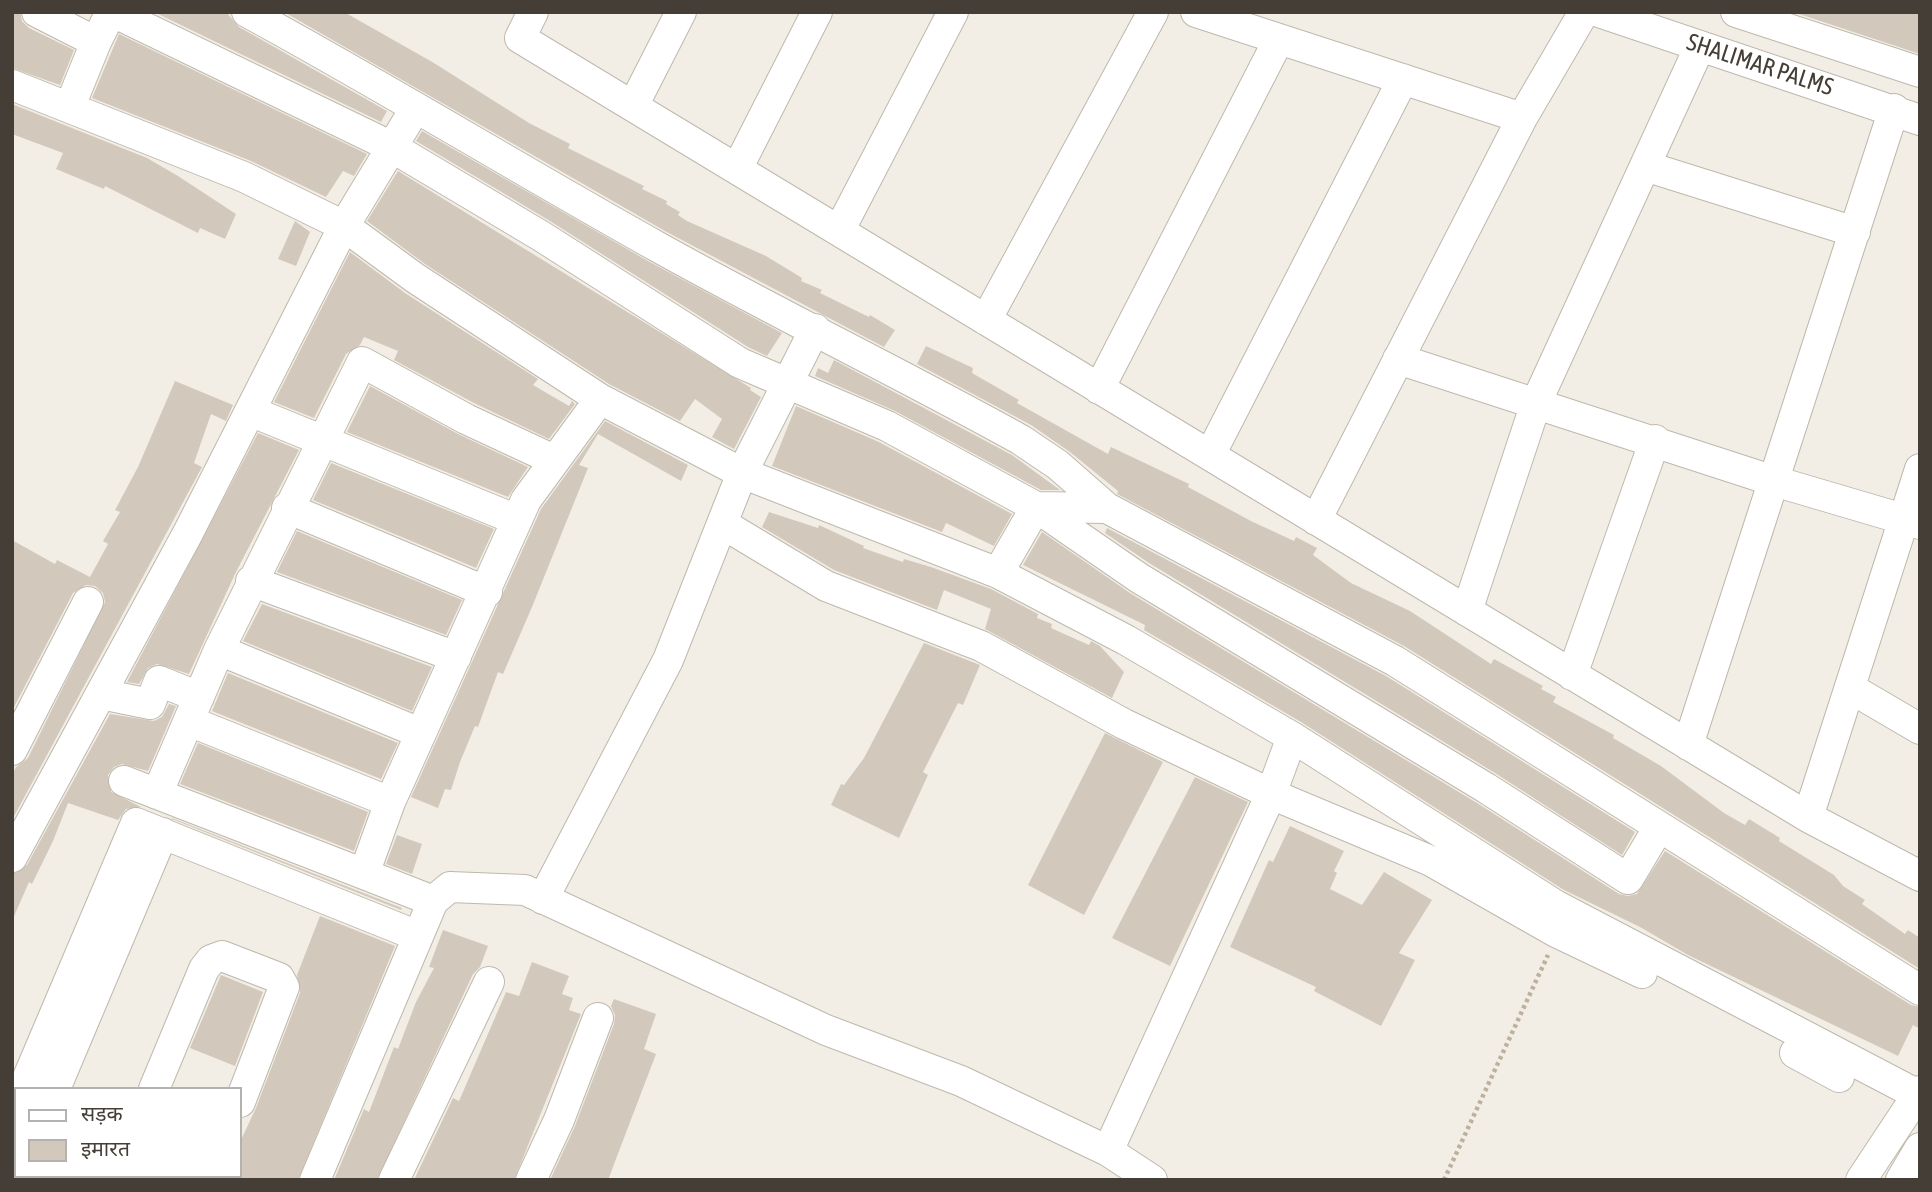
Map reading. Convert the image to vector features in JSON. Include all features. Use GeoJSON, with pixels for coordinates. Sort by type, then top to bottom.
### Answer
{"type":"FeatureCollection","features":[{"type":"Feature","properties":{"kind":"street"},"geometry":{"type":"LineString","coordinates":[[37,12],[96,42]]}},
{"type":"Feature","properties":{"kind":"street"},"geometry":{"type":"LineString","coordinates":[[70,106],[96,42],[112,12],[390,146],[541,236],[740,363],[887,426],[1036,507],[1139,578],[1486,788],[1628,879],[1660,827]]}},
{"type":"Feature","properties":{"kind":"street"},"geometry":{"type":"LineString","coordinates":[[247,12],[359,73],[415,109],[656,246],[1021,440],[1058,465],[1107,508],[1395,661],[1920,990]]}},
{"type":"Feature","properties":{"kind":"street"},"geometry":{"type":"LineString","coordinates":[[533,12],[520,38],[1808,817],[1920,876]]}},
{"type":"Feature","properties":{"kind":"street"},"geometry":{"type":"LineString","coordinates":[[633,106],[681,12]]}},
{"type":"Feature","properties":{"kind":"street"},"geometry":{"type":"LineString","coordinates":[[737,169],[817,12]]}},
{"type":"Feature","properties":{"kind":"street"},"geometry":{"type":"LineString","coordinates":[[839,231],[953,12]]}},
{"type":"Feature","properties":{"kind":"street"},"geometry":{"type":"LineString","coordinates":[[986,320],[1153,12]]}},
{"type":"Feature","properties":{"kind":"street"},"geometry":{"type":"LineString","coordinates":[[1196,12],[1522,118]]}},
{"type":"Feature","properties":{"kind":"street"},"geometry":{"type":"LineString","coordinates":[[1316,520],[1522,118],[1584,12]]}},
{"type":"Feature","properties":{"kind":"street","name":"SHALIMAR PALMS"},"geometry":{"type":"LineString","coordinates":[[1599,12],[1907,115]]}},
{"type":"Feature","properties":{"kind":"street"},"geometry":{"type":"LineString","coordinates":[[1736,12],[1920,72]]}},
{"type":"Feature","properties":{"kind":"street"},"geometry":{"type":"LineString","coordinates":[[1099,389],[1279,39]]}},
{"type":"Feature","properties":{"kind":"street"},"geometry":{"type":"LineString","coordinates":[[1467,611],[1536,402],[1700,46]]}},
{"type":"Feature","properties":{"kind":"street"},"geometry":{"type":"LineString","coordinates":[[1210,455],[1402,79]]}},
{"type":"Feature","properties":{"kind":"street"},"geometry":{"type":"LineString","coordinates":[[12,85],[244,177],[344,226],[426,285],[600,399],[742,474],[998,573],[1126,640],[1292,737],[1555,905],[1919,1094],[1861,1180]]}},
{"type":"Feature","properties":{"kind":"street"},"geometry":{"type":"LineString","coordinates":[[12,857],[250,411],[344,226],[390,146],[415,109]]}},
{"type":"Feature","properties":{"kind":"street"},"geometry":{"type":"LineString","coordinates":[[1688,745],[1854,232],[1907,115]]}},
{"type":"Feature","properties":{"kind":"street"},"geometry":{"type":"LineString","coordinates":[[1645,166],[1854,232]]}},
{"type":"Feature","properties":{"kind":"street"},"geometry":{"type":"LineString","coordinates":[[543,899],[668,660],[742,474],[815,329]]}},
{"type":"Feature","properties":{"kind":"street"},"geometry":{"type":"LineString","coordinates":[[1398,359],[1655,440],[1774,481],[1911,522]]}},
{"type":"Feature","properties":{"kind":"street"},"geometry":{"type":"LineString","coordinates":[[157,794],[251,581],[362,362],[466,419],[554,460]]}},
{"type":"Feature","properties":{"kind":"street"},"geometry":{"type":"LineString","coordinates":[[364,874],[390,802],[526,500],[600,399]]}},
{"type":"Feature","properties":{"kind":"street"},"geometry":{"type":"LineString","coordinates":[[250,411],[517,520]]}},
{"type":"Feature","properties":{"kind":"street"},"geometry":{"type":"LineString","coordinates":[[1572,675],[1655,440]]}},
{"type":"Feature","properties":{"kind":"street"},"geometry":{"type":"LineString","coordinates":[[1808,817],[1850,688],[1911,522],[1920,470]]}},
{"type":"Feature","properties":{"kind":"street"},"geometry":{"type":"LineString","coordinates":[[1036,507],[1107,508]]}},
{"type":"Feature","properties":{"kind":"street"},"geometry":{"type":"LineString","coordinates":[[998,573],[1036,507]]}},
{"type":"Feature","properties":{"kind":"street"},"geometry":{"type":"LineString","coordinates":[[287,508],[486,592]]}},
{"type":"Feature","properties":{"kind":"street"},"geometry":{"type":"LineString","coordinates":[[723,524],[826,586],[981,646],[1124,724],[1271,794],[1431,861],[1556,932],[1685,993],[1839,1077]]}},
{"type":"Feature","properties":{"kind":"street"},"geometry":{"type":"LineString","coordinates":[[251,581],[456,657]]}},
{"type":"Feature","properties":{"kind":"street"},"geometry":{"type":"LineString","coordinates":[[12,750],[88,602]]}},
{"type":"Feature","properties":{"kind":"street"},"geometry":{"type":"LineString","coordinates":[[219,650],[420,733]]}},
{"type":"Feature","properties":{"kind":"street"},"geometry":{"type":"LineString","coordinates":[[101,694],[150,704],[159,681],[194,709],[390,802]]}},
{"type":"Feature","properties":{"kind":"street"},"geometry":{"type":"LineString","coordinates":[[1850,688],[1920,729]]}},
{"type":"Feature","properties":{"kind":"street"},"geometry":{"type":"LineString","coordinates":[[1108,1151],[1271,794],[1292,737]]}},
{"type":"Feature","properties":{"kind":"street"},"geometry":{"type":"LineString","coordinates":[[124,781],[433,901]]}},
{"type":"Feature","properties":{"kind":"street"},"geometry":{"type":"LineString","coordinates":[[24,1087],[136,823],[418,936]]}},
{"type":"Feature","properties":{"kind":"street"},"geometry":{"type":"LineString","coordinates":[[56,1087],[163,833]]}},
{"type":"Feature","properties":{"kind":"street"},"geometry":{"type":"LineString","coordinates":[[315,1180],[433,901],[450,887],[525,890],[826,1031],[961,1081],[1108,1151],[1153,1180]]}},
{"type":"Feature","properties":{"kind":"street"},"geometry":{"type":"LineString","coordinates":[[155,1087],[204,969],[211,960],[222,956],[284,982],[242,1097]]}},
{"type":"Feature","properties":{"kind":"street"},"geometry":{"type":"LineString","coordinates":[[394,1180],[489,982]]}},
{"type":"Feature","properties":{"kind":"street"},"geometry":{"type":"LineString","coordinates":[[531,1180],[559,1120],[598,1017]]}},
{"type":"Feature","properties":{"kind":"street"},"geometry":{"type":"LineString","coordinates":[[1901,1180],[1920,1148]]}},
{"type":"Feature","properties":{"kind":"path"},"geometry":{"type":"LineString","coordinates":[[1444,1180],[1550,949]]}},
{"type":"Feature","properties":{"kind":"building"},"geometry":{"type":"Polygon","coordinates":[[[12,12],[20,12],[22,21],[29,28],[74,50],[60,85],[12,68],[12,12]]]}},
{"type":"Feature","properties":{"kind":"building"},"geometry":{"type":"Polygon","coordinates":[[[154,12],[226,12],[239,27],[387,111],[381,122],[154,12]]]}},
{"type":"Feature","properties":{"kind":"building"},"geometry":{"type":"Polygon","coordinates":[[[284,12],[344,12],[434,63],[529,123],[570,144],[568,148],[644,186],[642,189],[667,201],[666,204],[680,212],[678,215],[687,221],[766,256],[802,278],[801,281],[822,290],[820,293],[869,317],[870,315],[895,330],[884,347],[665,231],[284,12]]]}},
{"type":"Feature","properties":{"kind":"building"},"geometry":{"type":"Polygon","coordinates":[[[1793,12],[1920,12],[1920,54],[1793,12]]]}},
{"type":"Feature","properties":{"kind":"building"},"geometry":{"type":"Polygon","coordinates":[[[119,34],[367,154],[354,176],[343,171],[326,197],[251,161],[92,98],[119,34]]]}},
{"type":"Feature","properties":{"kind":"building"},"geometry":{"type":"Polygon","coordinates":[[[12,104],[147,158],[178,176],[236,214],[225,239],[200,228],[198,233],[105,186],[104,189],[56,169],[63,153],[12,134],[12,104]]]}},
{"type":"Feature","properties":{"kind":"building"},"geometry":{"type":"Polygon","coordinates":[[[422,131],[648,261],[782,333],[767,356],[748,347],[550,221],[416,141],[422,131]]]}},
{"type":"Feature","properties":{"kind":"building"},"geometry":{"type":"Polygon","coordinates":[[[398,171],[751,388],[750,390],[761,397],[734,449],[712,437],[722,419],[695,399],[680,421],[609,384],[425,264],[367,221],[398,171]]]}},
{"type":"Feature","properties":{"kind":"building"},"geometry":{"type":"Polygon","coordinates":[[[295,221],[310,232],[296,266],[278,259],[295,221]]]}},
{"type":"Feature","properties":{"kind":"building"},"geometry":{"type":"Polygon","coordinates":[[[350,252],[405,293],[538,379],[533,385],[569,406],[572,401],[575,404],[549,439],[394,360],[398,351],[364,337],[360,345],[346,354],[314,418],[274,402],[350,252]]]}},
{"type":"Feature","properties":{"kind":"building"},"geometry":{"type":"Polygon","coordinates":[[[926,346],[973,368],[972,373],[1019,400],[1017,403],[1108,454],[1111,447],[1189,484],[1188,487],[1251,521],[1294,541],[1296,537],[1317,548],[1313,555],[1351,583],[1410,611],[1491,664],[1494,659],[1543,686],[1541,689],[1556,697],[1553,702],[1614,735],[1613,738],[1661,766],[1724,813],[1745,825],[1749,819],[1780,838],[1779,841],[1834,875],[1843,886],[1865,900],[1862,904],[1905,934],[1908,930],[1920,938],[1920,969],[1404,646],[1117,494],[1118,491],[1070,452],[1031,425],[917,364],[926,346]]]}},
{"type":"Feature","properties":{"kind":"building"},"geometry":{"type":"Polygon","coordinates":[[[834,360],[1012,455],[1060,490],[1041,490],[895,411],[815,376],[818,368],[828,373],[834,360]]]}},
{"type":"Feature","properties":{"kind":"building"},"geometry":{"type":"Polygon","coordinates":[[[175,381],[233,405],[226,421],[211,414],[194,463],[202,467],[12,820],[12,775],[16,767],[28,758],[105,602],[103,593],[95,586],[86,585],[73,593],[12,711],[12,540],[55,564],[57,560],[90,577],[108,544],[103,541],[120,512],[115,510],[138,467],[175,381]]]}},
{"type":"Feature","properties":{"kind":"building"},"geometry":{"type":"Polygon","coordinates":[[[370,386],[458,434],[528,467],[508,497],[347,432],[370,386]]]}},
{"type":"Feature","properties":{"kind":"building"},"geometry":{"type":"Polygon","coordinates":[[[796,406],[879,442],[1012,514],[994,546],[946,523],[942,532],[772,466],[796,406]]]}},
{"type":"Feature","properties":{"kind":"building"},"geometry":{"type":"Polygon","coordinates":[[[605,421],[688,465],[681,481],[598,434],[579,465],[588,468],[503,674],[498,672],[478,727],[475,726],[451,790],[445,789],[438,808],[411,797],[541,509],[605,421]]]}},
{"type":"Feature","properties":{"kind":"building"},"geometry":{"type":"Polygon","coordinates":[[[258,433],[299,450],[235,574],[189,674],[157,664],[148,668],[139,684],[127,682],[258,433]]]}},
{"type":"Feature","properties":{"kind":"building"},"geometry":{"type":"Polygon","coordinates":[[[331,463],[494,529],[476,568],[313,500],[331,463]]]}},
{"type":"Feature","properties":{"kind":"building"},"geometry":{"type":"Polygon","coordinates":[[[769,512],[818,528],[819,525],[864,546],[863,548],[903,562],[904,559],[931,567],[991,589],[1038,614],[1037,618],[1052,624],[1051,628],[1089,645],[1091,641],[1100,646],[1124,672],[1112,698],[985,629],[991,609],[944,590],[937,610],[834,570],[762,527],[769,512]]]}},
{"type":"Feature","properties":{"kind":"building"},"geometry":{"type":"Polygon","coordinates":[[[1107,528],[1386,676],[1635,832],[1622,855],[1495,773],[1149,563],[1105,533],[1107,528]]]}},
{"type":"Feature","properties":{"kind":"building"},"geometry":{"type":"Polygon","coordinates":[[[297,531],[462,600],[446,635],[277,572],[297,531]]]}},
{"type":"Feature","properties":{"kind":"building"},"geometry":{"type":"Polygon","coordinates":[[[1042,532],[1130,593],[1477,803],[1619,894],[1637,894],[1665,851],[1911,1005],[1920,1007],[1920,1029],[1913,1025],[1898,1056],[1688,955],[1640,927],[1564,890],[1301,722],[1144,630],[1145,625],[1023,565],[1042,532]]]}},
{"type":"Feature","properties":{"kind":"building"},"geometry":{"type":"Polygon","coordinates":[[[262,604],[432,667],[412,711],[243,641],[262,604]]]}},
{"type":"Feature","properties":{"kind":"building"},"geometry":{"type":"Polygon","coordinates":[[[924,643],[980,665],[963,705],[958,703],[923,772],[928,775],[899,838],[831,805],[841,784],[844,785],[864,758],[924,643]]]}},
{"type":"Feature","properties":{"kind":"building"},"geometry":{"type":"Polygon","coordinates":[[[228,673],[398,743],[381,779],[212,711],[228,673]]]}},
{"type":"Feature","properties":{"kind":"building"},"geometry":{"type":"Polygon","coordinates":[[[169,704],[176,706],[148,771],[122,764],[114,767],[108,775],[111,792],[141,807],[126,809],[118,820],[68,803],[53,841],[32,884],[29,882],[12,921],[12,874],[27,865],[110,714],[154,721],[162,717],[169,704]]]}},
{"type":"Feature","properties":{"kind":"building"},"geometry":{"type":"Polygon","coordinates":[[[1105,733],[1163,762],[1084,915],[1028,885],[1105,733]]]}},
{"type":"Feature","properties":{"kind":"building"},"geometry":{"type":"Polygon","coordinates":[[[198,743],[368,812],[354,851],[180,784],[198,743]]]}},
{"type":"Feature","properties":{"kind":"building"},"geometry":{"type":"Polygon","coordinates":[[[1195,777],[1248,802],[1170,966],[1112,938],[1195,777]]]}},
{"type":"Feature","properties":{"kind":"building"},"geometry":{"type":"Polygon","coordinates":[[[172,818],[402,908],[401,910],[172,818]]]}},
{"type":"Feature","properties":{"kind":"building"},"geometry":{"type":"Polygon","coordinates":[[[1290,826],[1344,851],[1334,871],[1337,873],[1330,889],[1362,905],[1384,872],[1432,900],[1399,953],[1415,960],[1381,1026],[1314,991],[1316,987],[1230,947],[1269,860],[1273,862],[1290,826]]]}},
{"type":"Feature","properties":{"kind":"building"},"geometry":{"type":"Polygon","coordinates":[[[397,835],[422,844],[412,874],[386,864],[397,835]]]}},
{"type":"Feature","properties":{"kind":"building"},"geometry":{"type":"Polygon","coordinates":[[[320,916],[395,946],[298,1180],[240,1180],[242,1138],[300,993],[297,975],[320,916]]]}},
{"type":"Feature","properties":{"kind":"building"},"geometry":{"type":"Polygon","coordinates":[[[443,930],[488,946],[480,967],[473,974],[377,1180],[334,1180],[364,1109],[369,1112],[394,1047],[398,1049],[416,1002],[434,968],[429,967],[443,930]]]}},
{"type":"Feature","properties":{"kind":"building"},"geometry":{"type":"Polygon","coordinates":[[[532,962],[569,976],[562,994],[573,998],[569,1010],[581,1014],[514,1180],[414,1180],[453,1098],[459,1101],[506,992],[519,996],[532,962]]]}},
{"type":"Feature","properties":{"kind":"building"},"geometry":{"type":"Polygon","coordinates":[[[221,975],[263,992],[235,1066],[190,1048],[221,975]]]}},
{"type":"Feature","properties":{"kind":"building"},"geometry":{"type":"Polygon","coordinates":[[[614,999],[656,1014],[644,1049],[656,1054],[608,1180],[550,1180],[575,1126],[614,1024],[615,1015],[611,1006],[614,999]]]}}]}
